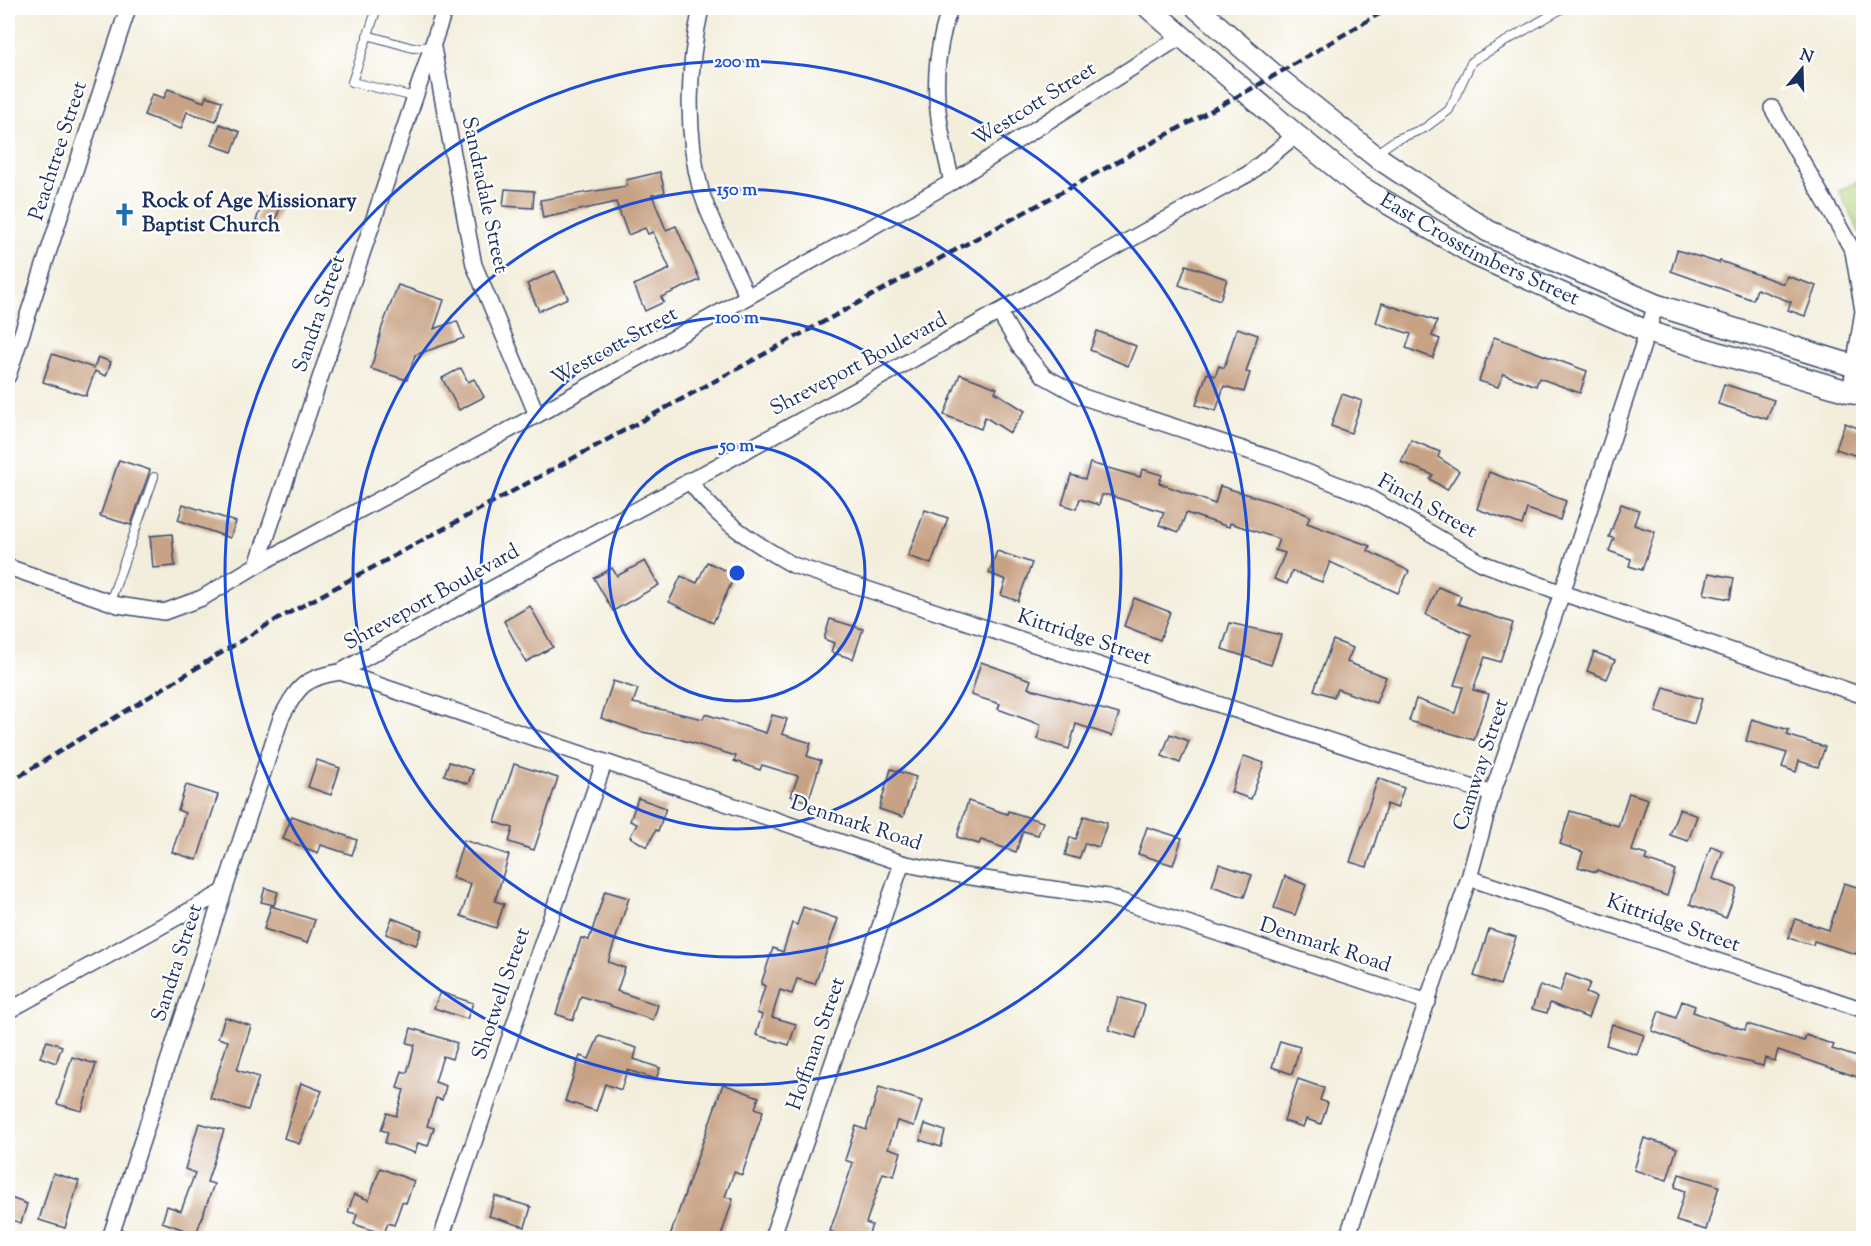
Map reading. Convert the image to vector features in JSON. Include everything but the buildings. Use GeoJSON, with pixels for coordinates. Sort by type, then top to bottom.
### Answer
{"type":"FeatureCollection","features":[{"type":"Feature","properties":{"kind":"main road","name":"East Crosstimbers Street"},"geometry":{"type":"LineString","coordinates":[[1149,8],[1296,135],[1359,186],[1475,255],[1648,332],[1857,395]]}},
{"type":"Feature","properties":{"kind":"main road","name":"East Crosstimbers Street"},"geometry":{"type":"LineString","coordinates":[[1197,8],[1274,75],[1374,155],[1488,231],[1656,304],[1859,368]]}},
{"type":"Feature","properties":{"kind":"street","name":"Peachtree Street"},"geometry":{"type":"LineString","coordinates":[[8,376],[128,8]]}},
{"type":"Feature","properties":{"kind":"street","name":"Sandra Street"},"geometry":{"type":"LineString","coordinates":[[257,565],[445,8]]}},
{"type":"Feature","properties":{"kind":"street"},"geometry":{"type":"LineString","coordinates":[[701,8],[694,43],[690,120],[701,191],[747,296]]}},
{"type":"Feature","properties":{"kind":"street"},"geometry":{"type":"LineString","coordinates":[[950,8],[934,83],[938,128],[952,182]]}},
{"type":"Feature","properties":{"kind":"street","name":"Westcott Street"},"geometry":{"type":"LineString","coordinates":[[110,602],[165,612],[202,598],[257,565],[537,415],[952,182],[1182,36]]}},
{"type":"Feature","properties":{"kind":"street","name":"Sandradale Street"},"geometry":{"type":"LineString","coordinates":[[432,46],[474,266],[537,415]]}},
{"type":"Feature","properties":{"kind":"street"},"geometry":{"type":"LineString","coordinates":[[1772,108],[1853,252],[1863,311],[1857,395]]}},
{"type":"Feature","properties":{"kind":"street","name":"Shreveport Boulevard"},"geometry":{"type":"LineString","coordinates":[[340,672],[689,480],[999,314],[1248,174],[1296,135]]}},
{"type":"Feature","properties":{"kind":"street","name":"Camway Street"},"geometry":{"type":"LineString","coordinates":[[1347,1239],[1469,878],[1492,794],[1562,593],[1656,304]]}},
{"type":"Feature","properties":{"kind":"street","name":"Finch Street"},"geometry":{"type":"LineString","coordinates":[[999,314],[1019,346],[1044,376],[1080,396],[1282,462],[1368,497],[1482,563],[1562,593],[1863,696]]}},
{"type":"Feature","properties":{"kind":"street","name":"Kittridge Street"},"geometry":{"type":"LineString","coordinates":[[689,480],[706,504],[747,538],[793,565],[1492,794]]}},
{"type":"Feature","properties":{"kind":"street"},"geometry":{"type":"LineString","coordinates":[[8,567],[110,602]]}},
{"type":"Feature","properties":{"kind":"street","name":"Sandra Street"},"geometry":{"type":"LineString","coordinates":[[110,1239],[281,718],[297,688],[319,675],[340,672]]}},
{"type":"Feature","properties":{"kind":"street","name":"Denmark Road"},"geometry":{"type":"LineString","coordinates":[[340,672],[902,863],[964,876],[1108,897],[1428,1002]]}},
{"type":"Feature","properties":{"kind":"street","name":"Shotwell Street"},"geometry":{"type":"LineString","coordinates":[[441,1239],[604,763]]}},
{"type":"Feature","properties":{"kind":"street","name":"Hoffman Street"},"geometry":{"type":"LineString","coordinates":[[772,1239],[902,863]]}},
{"type":"Feature","properties":{"kind":"street","name":"Kittridge Street"},"geometry":{"type":"LineString","coordinates":[[1469,878],[1863,1010]]}},
{"type":"Feature","properties":{"kind":"street"},"geometry":{"type":"LineString","coordinates":[[8,1011],[223,892]]}},
{"type":"Feature","properties":{"kind":"lane"},"geometry":{"type":"LineString","coordinates":[[377,8],[352,82],[415,98]]}},
{"type":"Feature","properties":{"kind":"lane"},"geometry":{"type":"LineString","coordinates":[[1374,155],[1395,140],[1425,128],[1449,110],[1472,61],[1563,8]]}},
{"type":"Feature","properties":{"kind":"lane"},"geometry":{"type":"LineString","coordinates":[[367,35],[413,48],[432,46]]}},
{"type":"Feature","properties":{"kind":"lane"},"geometry":{"type":"LineString","coordinates":[[110,602],[154,477]]}},
{"type":"Feature","properties":{"kind":"green space"},"geometry":{"type":"Polygon","coordinates":[[[1863,179],[1863,239],[1839,191],[1863,179]]]}},
{"type":"Feature","properties":{"kind":"railway"},"geometry":{"type":"LineString","coordinates":[[8,783],[267,625],[1260,84],[1389,8]]}},
{"type":"Feature","properties":{"kind":"place","name":"Rock of Age Missionary Baptist Church"},"geometry":{"type":"Point","coordinates":[124,214]}}]}
